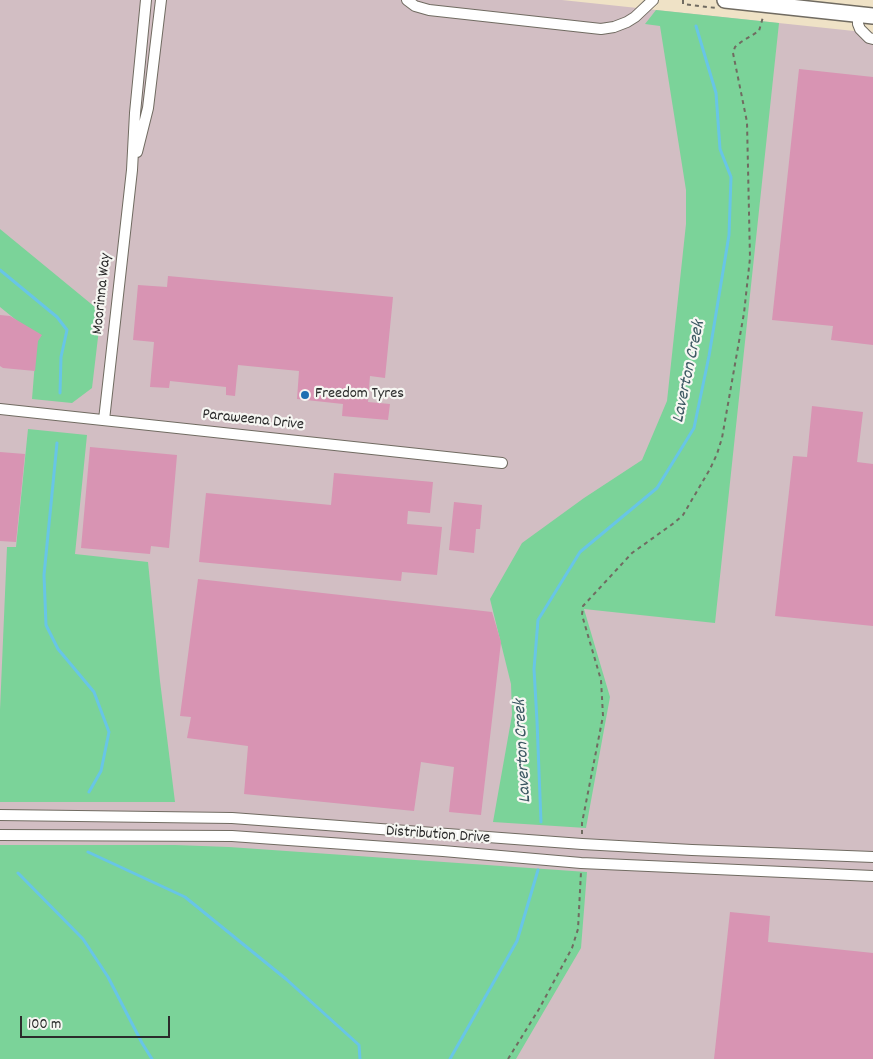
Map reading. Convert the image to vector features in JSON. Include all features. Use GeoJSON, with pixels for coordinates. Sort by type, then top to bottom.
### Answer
{"type":"FeatureCollection","features":[{"type":"Feature","properties":{"kind":"main road"},"geometry":{"type":"LineString","coordinates":[[722,4],[858,7],[873,16]]}},
{"type":"Feature","properties":{"kind":"street","name":"Moorinna Way"},"geometry":{"type":"LineString","coordinates":[[104,420],[132,170],[135,113],[145,11],[144,0]]}},
{"type":"Feature","properties":{"kind":"street","name":"Moorinna Way"},"geometry":{"type":"LineString","coordinates":[[132,170],[144,130],[148,108],[161,0]]}},
{"type":"Feature","properties":{"kind":"street"},"geometry":{"type":"LineString","coordinates":[[407,0],[415,6],[430,10],[602,28],[614,27],[626,22],[635,17],[653,0]]}},
{"type":"Feature","properties":{"kind":"street"},"geometry":{"type":"LineString","coordinates":[[858,7],[858,24],[860,29],[868,38],[873,39]]}},
{"type":"Feature","properties":{"kind":"street","name":"Paraweena Drive"},"geometry":{"type":"LineString","coordinates":[[0,409],[502,463]]}},
{"type":"Feature","properties":{"kind":"street","name":"Distribution Drive"},"geometry":{"type":"LineString","coordinates":[[0,815],[232,818],[582,844],[873,857]]}},
{"type":"Feature","properties":{"kind":"street"},"geometry":{"type":"LineString","coordinates":[[200,817],[200,836]]}},
{"type":"Feature","properties":{"kind":"street"},"geometry":{"type":"LineString","coordinates":[[302,841],[304,823]]}},
{"type":"Feature","properties":{"kind":"street","name":"Distribution Drive"},"geometry":{"type":"LineString","coordinates":[[0,835],[232,836],[443,850],[581,862],[873,876]]}},
{"type":"Feature","properties":{"kind":"street"},"geometry":{"type":"LineString","coordinates":[[629,846],[630,865]]}},
{"type":"Feature","properties":{"kind":"street"},"geometry":{"type":"LineString","coordinates":[[743,852],[743,870]]}},
{"type":"Feature","properties":{"kind":"path"},"geometry":{"type":"LineString","coordinates":[[683,0],[683,4],[722,4]]}},
{"type":"Feature","properties":{"kind":"path"},"geometry":{"type":"LineString","coordinates":[[582,844],[582,823],[603,716],[601,680],[582,615],[582,609],[632,553],[683,515],[710,469],[722,438],[744,313],[750,258],[747,122],[734,53],[735,47],[759,31],[762,26],[764,13]]}},
{"type":"Feature","properties":{"kind":"path"},"geometry":{"type":"LineString","coordinates":[[508,1059],[539,1009],[572,948],[578,929],[581,862]]}},
{"type":"Feature","properties":{"kind":"shaded area"},"geometry":{"type":"Polygon","coordinates":[[[0,0],[562,0],[873,33],[873,1059],[0,1059],[0,0]]]}},
{"type":"Feature","properties":{"kind":"green space"},"geometry":{"type":"Polygon","coordinates":[[[656,10],[779,23],[715,623],[584,609],[610,697],[586,828],[493,822],[512,715],[511,684],[490,599],[522,543],[584,498],[642,460],[667,401],[686,224],[686,190],[660,26],[645,24],[656,10]]]}},
{"type":"Feature","properties":{"kind":"green space"},"geometry":{"type":"Polygon","coordinates":[[[0,229],[101,312],[92,388],[72,403],[32,399],[37,337],[0,307],[0,229]]]}},
{"type":"Feature","properties":{"kind":"green space"},"geometry":{"type":"Polygon","coordinates":[[[28,429],[87,435],[75,554],[148,562],[175,802],[0,802],[0,710],[7,547],[16,547],[28,429]]]}},
{"type":"Feature","properties":{"kind":"green space"},"geometry":{"type":"Polygon","coordinates":[[[0,845],[175,845],[229,847],[587,872],[581,948],[516,1059],[0,1059],[0,845]]]}},
{"type":"Feature","properties":{"kind":"building"},"geometry":{"type":"Polygon","coordinates":[[[799,69],[873,77],[873,345],[831,340],[833,326],[772,320],[799,69]]]}},
{"type":"Feature","properties":{"kind":"building"},"geometry":{"type":"Polygon","coordinates":[[[168,276],[393,297],[385,378],[370,376],[368,402],[390,404],[388,420],[342,416],[343,404],[297,399],[299,371],[238,365],[235,396],[226,395],[226,387],[170,381],[169,388],[150,387],[154,342],[133,340],[138,285],[167,287],[168,276]]]}},
{"type":"Feature","properties":{"kind":"building"},"geometry":{"type":"Polygon","coordinates":[[[0,315],[10,316],[42,335],[38,341],[35,371],[3,368],[0,366],[0,315]]]}},
{"type":"Feature","properties":{"kind":"building"},"geometry":{"type":"Polygon","coordinates":[[[812,406],[863,412],[857,462],[873,464],[873,626],[775,616],[793,456],[807,457],[812,406]]]}},
{"type":"Feature","properties":{"kind":"building"},"geometry":{"type":"Polygon","coordinates":[[[90,447],[177,455],[169,548],[151,546],[150,554],[81,548],[90,447]]]}},
{"type":"Feature","properties":{"kind":"building"},"geometry":{"type":"Polygon","coordinates":[[[0,452],[25,454],[16,542],[0,541],[0,452]]]}},
{"type":"Feature","properties":{"kind":"building"},"geometry":{"type":"Polygon","coordinates":[[[334,473],[433,482],[430,513],[408,511],[407,524],[442,527],[437,575],[402,572],[401,581],[199,562],[206,493],[331,505],[334,473]]]}},
{"type":"Feature","properties":{"kind":"building"},"geometry":{"type":"Polygon","coordinates":[[[454,502],[482,505],[480,529],[476,529],[474,553],[449,550],[454,502]]]}},
{"type":"Feature","properties":{"kind":"building"},"geometry":{"type":"Polygon","coordinates":[[[198,579],[492,612],[501,642],[481,815],[449,812],[454,767],[421,762],[414,811],[244,794],[248,746],[187,738],[191,717],[180,716],[198,579]]]}},
{"type":"Feature","properties":{"kind":"building"},"geometry":{"type":"Polygon","coordinates":[[[730,912],[770,916],[768,942],[873,953],[873,1059],[714,1059],[730,912]]]}},
{"type":"Feature","properties":{"kind":"waterway","name":"Laverton Creek"},"geometry":{"type":"LineString","coordinates":[[541,822],[534,669],[538,620],[580,552],[657,488],[694,428],[709,356],[729,235],[731,177],[720,149],[716,93],[696,26]]}},
{"type":"Feature","properties":{"kind":"waterway"},"geometry":{"type":"LineString","coordinates":[[0,270],[57,317],[67,330],[61,357],[60,393]]}},
{"type":"Feature","properties":{"kind":"waterway"},"geometry":{"type":"LineString","coordinates":[[57,443],[44,575],[46,625],[58,649],[94,692],[109,732],[101,771],[89,792]]}},
{"type":"Feature","properties":{"kind":"waterway"},"geometry":{"type":"LineString","coordinates":[[88,852],[185,897],[286,979],[359,1045],[360,1059]]}},
{"type":"Feature","properties":{"kind":"waterway","name":"Laverton Creek"},"geometry":{"type":"LineString","coordinates":[[450,1059],[517,941],[538,870]]}},
{"type":"Feature","properties":{"kind":"waterway"},"geometry":{"type":"LineString","coordinates":[[18,873],[83,939],[108,977],[152,1059]]}},
{"type":"Feature","properties":{"kind":"place","name":"Freedom Tyres"},"geometry":{"type":"Point","coordinates":[305,395]}}]}
